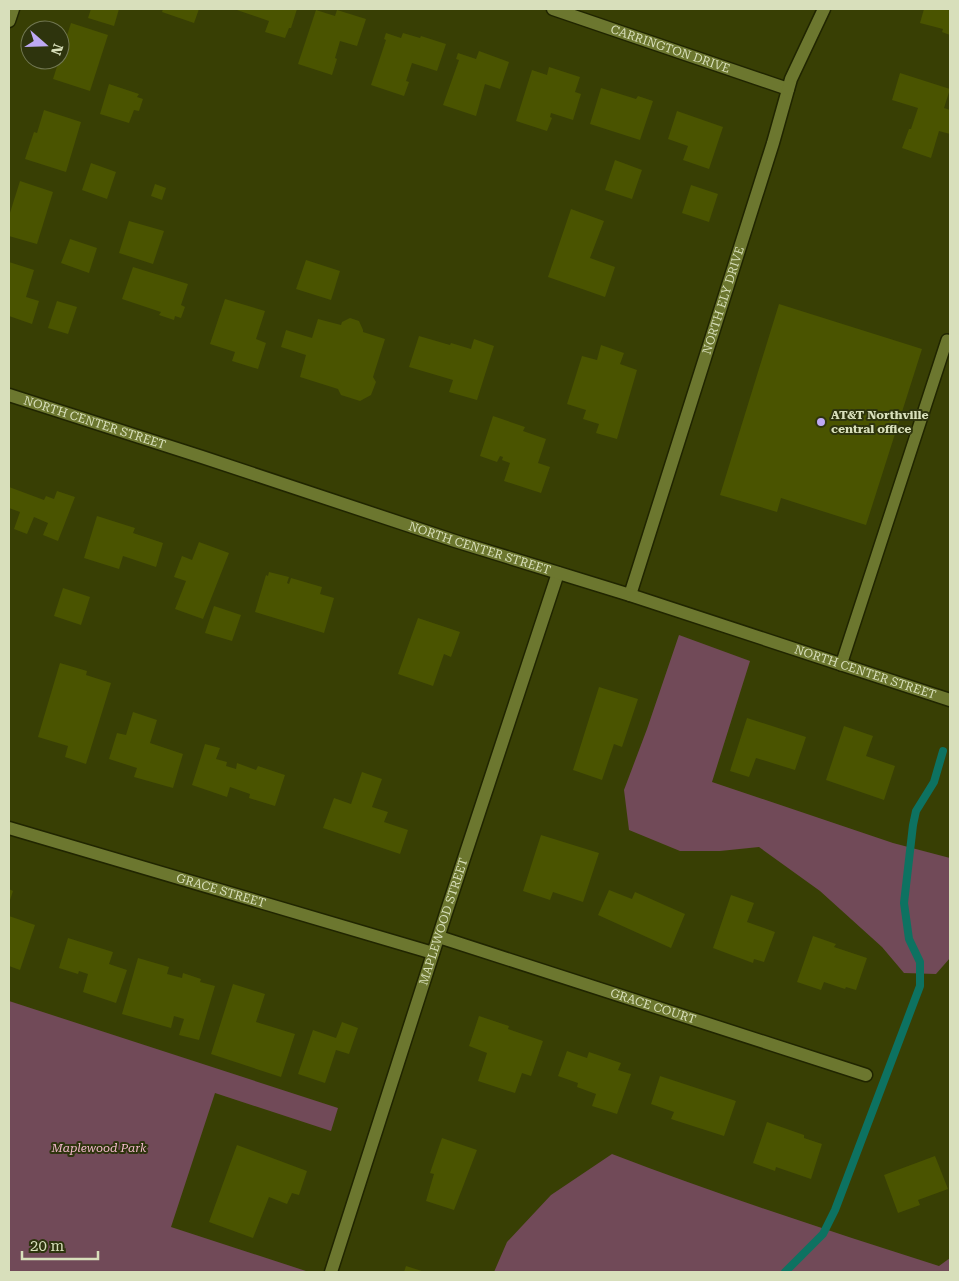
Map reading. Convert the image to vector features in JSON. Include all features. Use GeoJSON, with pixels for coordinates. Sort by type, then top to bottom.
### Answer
{"type":"FeatureCollection","features":[{"type":"Feature","properties":{"kind":"street"},"geometry":{"type":"LineString","coordinates":[[9,21],[13,9]]}},
{"type":"Feature","properties":{"kind":"street","name":"CARRINGTON DRIVE"},"geometry":{"type":"LineString","coordinates":[[552,9],[788,89]]}},
{"type":"Feature","properties":{"kind":"street","name":"NORTH ELY DRIVE"},"geometry":{"type":"LineString","coordinates":[[630,595],[774,143],[788,89],[794,71],[824,9]]}},
{"type":"Feature","properties":{"kind":"street","name":"NORTH CENTER STREET"},"geometry":{"type":"LineString","coordinates":[[9,394],[202,456],[455,541],[630,595],[950,700]]}},
{"type":"Feature","properties":{"kind":"street","name":"MAPLEWOOD STREET"},"geometry":{"type":"LineString","coordinates":[[331,1272],[433,953],[558,573]]}},
{"type":"Feature","properties":{"kind":"street","name":"GRACE STREET"},"geometry":{"type":"LineString","coordinates":[[9,828],[433,953]]}},
{"type":"Feature","properties":{"kind":"street","name":"GRACE COURT"},"geometry":{"type":"LineString","coordinates":[[439,937],[866,1075]]}},
{"type":"Feature","properties":{"kind":"lane"},"geometry":{"type":"LineString","coordinates":[[841,664],[947,340]]}},
{"type":"Feature","properties":{"kind":"green space"},"geometry":{"type":"Polygon","coordinates":[[[679,635],[750,661],[712,782],[893,843],[950,858],[950,958],[936,974],[904,973],[882,947],[820,891],[759,847],[720,851],[680,851],[629,830],[624,790],[679,635]]]}},
{"type":"Feature","properties":{"kind":"green space","name":"Maplewood Park"},"geometry":{"type":"Polygon","coordinates":[[[9,1001],[338,1108],[331,1131],[215,1093],[171,1227],[309,1272],[9,1272],[9,1001]]]}},
{"type":"Feature","properties":{"kind":"green space"},"geometry":{"type":"Polygon","coordinates":[[[612,1154],[774,1212],[939,1266],[950,1258],[950,1272],[494,1272],[507,1242],[551,1195],[612,1154]]]}},
{"type":"Feature","properties":{"kind":"building"},"geometry":{"type":"Polygon","coordinates":[[[91,9],[119,9],[114,26],[88,18],[91,9]]]}},
{"type":"Feature","properties":{"kind":"building"},"geometry":{"type":"Polygon","coordinates":[[[163,9],[199,9],[194,23],[162,12],[163,9]]]}},
{"type":"Feature","properties":{"kind":"building"},"geometry":{"type":"Polygon","coordinates":[[[234,9],[297,9],[291,28],[289,28],[285,38],[265,32],[269,21],[234,9]]]}},
{"type":"Feature","properties":{"kind":"building"},"geometry":{"type":"Polygon","coordinates":[[[924,9],[950,9],[950,35],[942,32],[943,29],[920,23],[924,9]]]}},
{"type":"Feature","properties":{"kind":"building"},"geometry":{"type":"Polygon","coordinates":[[[316,10],[335,16],[337,10],[366,19],[357,46],[340,41],[332,75],[298,64],[316,10]]]}},
{"type":"Feature","properties":{"kind":"building"},"geometry":{"type":"Polygon","coordinates":[[[71,23],[108,35],[90,91],[53,79],[56,70],[70,70],[71,23]]]}},
{"type":"Feature","properties":{"kind":"building"},"geometry":{"type":"Polygon","coordinates":[[[386,33],[401,38],[403,33],[420,38],[421,36],[446,44],[437,71],[412,63],[406,81],[409,82],[404,96],[371,85],[386,40],[384,39],[386,33]]]}},
{"type":"Feature","properties":{"kind":"building"},"geometry":{"type":"Polygon","coordinates":[[[479,51],[509,62],[500,89],[485,84],[476,116],[443,105],[459,60],[456,59],[458,53],[476,59],[479,51]]]}},
{"type":"Feature","properties":{"kind":"building"},"geometry":{"type":"Polygon","coordinates":[[[549,67],[580,77],[575,92],[581,94],[573,120],[551,113],[550,117],[552,118],[547,131],[516,121],[532,70],[547,75],[549,67]]]}},
{"type":"Feature","properties":{"kind":"building"},"geometry":{"type":"Polygon","coordinates":[[[900,73],[950,89],[944,108],[950,110],[950,134],[939,131],[931,158],[902,148],[918,108],[892,100],[900,73]]]}},
{"type":"Feature","properties":{"kind":"building"},"geometry":{"type":"Polygon","coordinates":[[[109,84],[139,94],[137,97],[143,99],[139,111],[134,110],[129,123],[100,114],[109,84]]]}},
{"type":"Feature","properties":{"kind":"building"},"geometry":{"type":"Polygon","coordinates":[[[601,88],[636,99],[638,96],[653,101],[640,140],[590,124],[601,88]]]}},
{"type":"Feature","properties":{"kind":"building"},"geometry":{"type":"Polygon","coordinates":[[[44,110],[81,122],[66,172],[25,159],[34,132],[37,133],[44,110]]]}},
{"type":"Feature","properties":{"kind":"building"},"geometry":{"type":"Polygon","coordinates":[[[677,111],[723,127],[709,169],[683,160],[688,146],[668,139],[677,111]]]}},
{"type":"Feature","properties":{"kind":"building"},"geometry":{"type":"Polygon","coordinates":[[[615,160],[642,170],[632,199],[605,190],[615,160]]]}},
{"type":"Feature","properties":{"kind":"building"},"geometry":{"type":"Polygon","coordinates":[[[91,163],[116,172],[107,199],[82,190],[91,163]]]}},
{"type":"Feature","properties":{"kind":"building"},"geometry":{"type":"Polygon","coordinates":[[[20,181],[53,192],[37,244],[9,236],[9,216],[20,181]]]}},
{"type":"Feature","properties":{"kind":"building"},"geometry":{"type":"Polygon","coordinates":[[[155,184],[166,188],[162,200],[151,196],[155,184]]]}},
{"type":"Feature","properties":{"kind":"building"},"geometry":{"type":"Polygon","coordinates":[[[691,185],[718,194],[709,222],[682,213],[691,185]]]}},
{"type":"Feature","properties":{"kind":"building"},"geometry":{"type":"Polygon","coordinates":[[[571,209],[604,221],[590,258],[615,267],[605,297],[548,277],[571,209]]]}},
{"type":"Feature","properties":{"kind":"building"},"geometry":{"type":"Polygon","coordinates":[[[129,221],[164,231],[153,264],[119,253],[129,221]]]}},
{"type":"Feature","properties":{"kind":"building"},"geometry":{"type":"Polygon","coordinates":[[[70,239],[97,248],[89,273],[61,263],[70,239]]]}},
{"type":"Feature","properties":{"kind":"building"},"geometry":{"type":"Polygon","coordinates":[[[306,260],[340,271],[331,300],[296,289],[306,260]]]}},
{"type":"Feature","properties":{"kind":"building"},"geometry":{"type":"Polygon","coordinates":[[[9,262],[34,270],[26,297],[39,301],[32,324],[9,316],[9,262]]]}},
{"type":"Feature","properties":{"kind":"building"},"geometry":{"type":"Polygon","coordinates":[[[133,267],[188,284],[181,305],[185,307],[181,318],[175,316],[174,320],[159,315],[161,312],[122,299],[133,267]]]}},
{"type":"Feature","properties":{"kind":"building"},"geometry":{"type":"Polygon","coordinates":[[[225,299],[265,311],[256,339],[266,343],[258,369],[232,361],[235,352],[210,344],[225,299]]]}},
{"type":"Feature","properties":{"kind":"building"},"geometry":{"type":"Polygon","coordinates":[[[57,301],[77,307],[68,334],[48,328],[57,301]]]}},
{"type":"Feature","properties":{"kind":"building","name":"AT&T Northville central office"},"geometry":{"type":"Polygon","coordinates":[[[779,304],[922,349],[866,525],[781,498],[777,512],[720,495],[779,304]]]}},
{"type":"Feature","properties":{"kind":"building"},"geometry":{"type":"Polygon","coordinates":[[[350,318],[359,321],[363,332],[385,339],[373,377],[376,382],[371,395],[360,401],[341,395],[338,389],[300,377],[306,355],[281,347],[286,330],[312,338],[318,319],[341,325],[342,322],[350,318]]]}},
{"type":"Feature","properties":{"kind":"building"},"geometry":{"type":"Polygon","coordinates":[[[419,336],[471,349],[474,339],[494,346],[477,400],[449,392],[453,380],[409,367],[419,336]]]}},
{"type":"Feature","properties":{"kind":"building"},"geometry":{"type":"Polygon","coordinates":[[[601,345],[624,353],[620,364],[637,370],[617,439],[596,433],[599,424],[583,419],[586,410],[567,404],[582,356],[597,360],[601,345]]]}},
{"type":"Feature","properties":{"kind":"building"},"geometry":{"type":"Polygon","coordinates":[[[493,416],[525,427],[523,431],[546,439],[538,463],[550,467],[541,493],[504,481],[510,463],[502,460],[503,457],[500,456],[497,462],[480,456],[493,416]]]}},
{"type":"Feature","properties":{"kind":"building"},"geometry":{"type":"Polygon","coordinates":[[[9,487],[44,500],[46,496],[54,499],[57,491],[75,497],[58,541],[43,535],[48,523],[34,517],[27,534],[14,529],[20,512],[9,508],[9,487]]]}},
{"type":"Feature","properties":{"kind":"building"},"geometry":{"type":"Polygon","coordinates":[[[97,516],[135,528],[133,533],[163,543],[156,567],[123,556],[119,569],[84,558],[97,516]]]}},
{"type":"Feature","properties":{"kind":"building"},"geometry":{"type":"Polygon","coordinates":[[[199,542],[229,553],[203,619],[175,609],[186,581],[174,577],[182,556],[192,560],[199,542]]]}},
{"type":"Feature","properties":{"kind":"building"},"geometry":{"type":"Polygon","coordinates":[[[269,572],[289,577],[287,583],[289,584],[291,578],[322,587],[320,594],[334,598],[324,633],[255,612],[266,575],[268,576],[269,572]]]}},
{"type":"Feature","properties":{"kind":"building"},"geometry":{"type":"Polygon","coordinates":[[[63,588],[90,597],[81,625],[54,616],[63,588]]]}},
{"type":"Feature","properties":{"kind":"building"},"geometry":{"type":"Polygon","coordinates":[[[214,606],[241,615],[232,641],[205,633],[214,606]]]}},
{"type":"Feature","properties":{"kind":"building"},"geometry":{"type":"Polygon","coordinates":[[[418,618],[460,632],[451,657],[444,654],[433,686],[398,674],[418,618]]]}},
{"type":"Feature","properties":{"kind":"building"},"geometry":{"type":"Polygon","coordinates":[[[60,663],[87,671],[86,675],[111,683],[86,764],[65,757],[68,746],[38,737],[60,663]]]}},
{"type":"Feature","properties":{"kind":"building"},"geometry":{"type":"Polygon","coordinates":[[[599,687],[638,699],[622,747],[614,744],[602,780],[573,770],[599,687]]]}},
{"type":"Feature","properties":{"kind":"building"},"geometry":{"type":"Polygon","coordinates":[[[133,712],[157,720],[150,743],[183,754],[173,788],[134,777],[137,768],[109,759],[117,733],[126,735],[133,712]]]}},
{"type":"Feature","properties":{"kind":"building"},"geometry":{"type":"Polygon","coordinates":[[[747,718],[806,737],[795,770],[756,758],[749,777],[730,771],[747,718]]]}},
{"type":"Feature","properties":{"kind":"building"},"geometry":{"type":"Polygon","coordinates":[[[844,726],[873,736],[866,756],[895,766],[884,800],[826,780],[844,726]]]}},
{"type":"Feature","properties":{"kind":"building"},"geometry":{"type":"Polygon","coordinates":[[[205,744],[220,748],[216,759],[227,762],[226,766],[236,769],[237,763],[256,770],[258,766],[285,775],[275,806],[249,798],[250,794],[230,787],[227,797],[192,785],[205,744]]]}},
{"type":"Feature","properties":{"kind":"building"},"geometry":{"type":"Polygon","coordinates":[[[362,772],[382,779],[372,807],[388,812],[384,822],[408,830],[400,854],[323,828],[334,798],[351,804],[362,772]]]}},
{"type":"Feature","properties":{"kind":"building"},"geometry":{"type":"Polygon","coordinates":[[[541,835],[599,853],[583,902],[553,892],[550,900],[523,891],[541,835]]]}},
{"type":"Feature","properties":{"kind":"building"},"geometry":{"type":"Polygon","coordinates":[[[9,889],[13,891],[9,903],[9,889]]]}},
{"type":"Feature","properties":{"kind":"building"},"geometry":{"type":"Polygon","coordinates":[[[609,890],[632,899],[635,892],[685,914],[671,948],[598,915],[609,890]]]}},
{"type":"Feature","properties":{"kind":"building"},"geometry":{"type":"Polygon","coordinates":[[[731,895],[754,903],[747,922],[775,932],[764,962],[754,959],[753,963],[713,948],[731,895]]]}},
{"type":"Feature","properties":{"kind":"building"},"geometry":{"type":"Polygon","coordinates":[[[9,916],[35,925],[20,970],[9,966],[9,916]]]}},
{"type":"Feature","properties":{"kind":"building"},"geometry":{"type":"Polygon","coordinates":[[[813,936],[836,944],[834,947],[867,958],[856,990],[846,987],[845,989],[824,982],[821,990],[797,982],[813,936]]]}},
{"type":"Feature","properties":{"kind":"building"},"geometry":{"type":"Polygon","coordinates":[[[68,938],[113,952],[109,964],[127,970],[116,1003],[83,992],[88,974],[79,971],[78,974],[59,968],[68,938]]]}},
{"type":"Feature","properties":{"kind":"building"},"geometry":{"type":"Polygon","coordinates":[[[138,958],[169,967],[167,974],[182,978],[183,973],[201,979],[200,982],[215,986],[199,1040],[179,1035],[184,1019],[174,1016],[171,1028],[122,1014],[138,958]]]}},
{"type":"Feature","properties":{"kind":"building"},"geometry":{"type":"Polygon","coordinates":[[[233,984],[265,994],[256,1022],[295,1034],[281,1077],[211,1054],[233,984]]]}},
{"type":"Feature","properties":{"kind":"building"},"geometry":{"type":"Polygon","coordinates":[[[479,1016],[509,1026],[508,1029],[543,1041],[531,1076],[522,1073],[515,1093],[478,1081],[487,1053],[469,1046],[479,1016]]]}},
{"type":"Feature","properties":{"kind":"building"},"geometry":{"type":"Polygon","coordinates":[[[342,1022],[358,1028],[349,1054],[336,1050],[325,1083],[298,1074],[313,1030],[336,1038],[342,1022]]]}},
{"type":"Feature","properties":{"kind":"building"},"geometry":{"type":"Polygon","coordinates":[[[567,1051],[587,1058],[589,1052],[621,1063],[618,1070],[631,1074],[617,1114],[592,1106],[596,1094],[577,1087],[578,1083],[558,1076],[567,1051]]]}},
{"type":"Feature","properties":{"kind":"building"},"geometry":{"type":"Polygon","coordinates":[[[660,1076],[736,1101],[724,1136],[671,1119],[674,1112],[651,1104],[660,1076]]]}},
{"type":"Feature","properties":{"kind":"building"},"geometry":{"type":"Polygon","coordinates":[[[767,1122],[804,1135],[804,1138],[822,1144],[811,1179],[776,1167],[775,1171],[753,1163],[767,1122]]]}},
{"type":"Feature","properties":{"kind":"building"},"geometry":{"type":"Polygon","coordinates":[[[442,1138],[477,1150],[454,1210],[426,1201],[434,1174],[430,1173],[442,1138]]]}},
{"type":"Feature","properties":{"kind":"building"},"geometry":{"type":"Polygon","coordinates":[[[237,1145],[307,1171],[299,1195],[292,1193],[287,1204],[269,1197],[253,1238],[209,1222],[237,1145]]]}},
{"type":"Feature","properties":{"kind":"building"},"geometry":{"type":"Polygon","coordinates":[[[935,1156],[948,1189],[918,1200],[920,1205],[898,1213],[884,1175],[935,1156]]]}},
{"type":"Feature","properties":{"kind":"building"},"geometry":{"type":"Polygon","coordinates":[[[406,1266],[425,1272],[404,1272],[406,1266]]]}},
{"type":"Feature","properties":{"kind":"waterway"},"geometry":{"type":"LineString","coordinates":[[785,1272],[823,1234],[835,1210],[920,986],[920,962],[909,939],[904,903],[916,811],[934,782],[943,751]]}},
{"type":"Feature","properties":{"kind":"place","name":"AT&T Northville central office"},"geometry":{"type":"Point","coordinates":[821,422]}}]}
